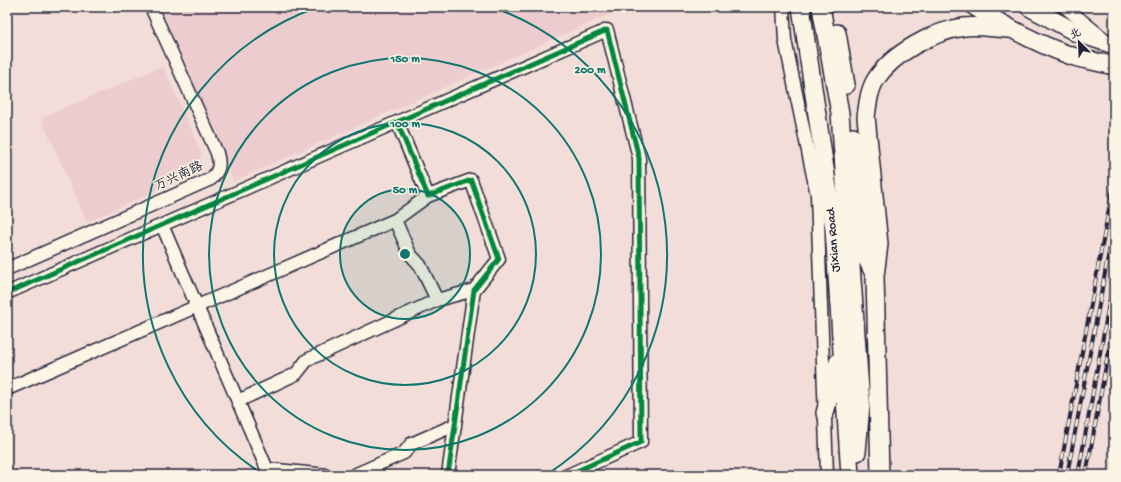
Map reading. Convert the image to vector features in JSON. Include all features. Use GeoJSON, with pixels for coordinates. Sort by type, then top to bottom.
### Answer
{"type":"FeatureCollection","features":[{"type":"Feature","properties":{"kind":"highway","name":"Jixian Road"},"geometry":{"type":"LineString","coordinates":[[801,7],[834,229],[850,475]]}},
{"type":"Feature","properties":{"kind":"highway"},"geometry":{"type":"LineString","coordinates":[[821,7],[845,110],[866,255],[875,276]]}},
{"type":"Feature","properties":{"kind":"highway"},"geometry":{"type":"LineString","coordinates":[[831,7],[842,58],[861,404],[854,475]]}},
{"type":"Feature","properties":{"kind":"highway"},"geometry":{"type":"LineString","coordinates":[[975,7],[1012,29],[1070,55],[1114,66]]}},
{"type":"Feature","properties":{"kind":"highway"},"geometry":{"type":"LineString","coordinates":[[1029,7],[1077,33],[1111,44]]}},
{"type":"Feature","properties":{"kind":"highway"},"geometry":{"type":"LineString","coordinates":[[1055,7],[1061,14],[1111,44]]}},
{"type":"Feature","properties":{"kind":"highway"},"geometry":{"type":"LineString","coordinates":[[880,475],[875,276],[879,244],[866,117],[869,96],[876,78],[902,52],[934,35],[964,27],[1012,29]]}},
{"type":"Feature","properties":{"kind":"highway"},"geometry":{"type":"LineString","coordinates":[[825,413],[842,346]]}},
{"type":"Feature","properties":{"kind":"street","name":"万兴南路"},"geometry":{"type":"LineString","coordinates":[[7,269],[212,179],[218,172],[219,160],[217,153],[151,7]]}},
{"type":"Feature","properties":{"kind":"street"},"geometry":{"type":"LineString","coordinates":[[783,7],[784,40],[817,196],[827,475]]}},
{"type":"Feature","properties":{"kind":"street"},"geometry":{"type":"LineString","coordinates":[[1065,7],[1111,44]]}},
{"type":"Feature","properties":{"kind":"street"},"geometry":{"type":"LineString","coordinates":[[7,293],[608,30],[639,158],[641,442],[568,475]]}},
{"type":"Feature","properties":{"kind":"street"},"geometry":{"type":"LineString","coordinates":[[397,122],[428,196]]}},
{"type":"Feature","properties":{"kind":"street"},"geometry":{"type":"LineString","coordinates":[[7,389],[395,220],[428,196],[471,180],[498,259],[474,290],[448,475]]}},
{"type":"Feature","properties":{"kind":"street"},"geometry":{"type":"LineString","coordinates":[[395,220],[410,254],[420,265],[437,300]]}},
{"type":"Feature","properties":{"kind":"street"},"geometry":{"type":"LineString","coordinates":[[162,225],[267,469],[327,475]]}},
{"type":"Feature","properties":{"kind":"street"},"geometry":{"type":"LineString","coordinates":[[238,401],[296,374],[307,360],[437,300],[474,290]]}},
{"type":"Feature","properties":{"kind":"street"},"geometry":{"type":"LineString","coordinates":[[354,475],[404,453],[411,444],[455,425]]}},
{"type":"Feature","properties":{"kind":"shaded area"},"geometry":{"type":"Polygon","coordinates":[[[155,7],[613,7],[614,12],[234,181],[155,7]]]}},
{"type":"Feature","properties":{"kind":"shaded area"},"geometry":{"type":"Polygon","coordinates":[[[163,66],[202,154],[195,173],[87,222],[41,118],[163,66]]]}},
{"type":"Feature","properties":{"kind":"railway"},"geometry":{"type":"LineString","coordinates":[[1059,475],[1114,182]]}},
{"type":"Feature","properties":{"kind":"railway"},"geometry":{"type":"LineString","coordinates":[[1067,475],[1114,225]]}},
{"type":"Feature","properties":{"kind":"railway"},"geometry":{"type":"LineString","coordinates":[[1078,475],[1114,276]]}},
{"type":"Feature","properties":{"kind":"railway"},"geometry":{"type":"LineString","coordinates":[[1086,475],[1114,321]]}},
{"type":"Feature","properties":{"kind":"cycle path"},"geometry":{"type":"LineString","coordinates":[[397,122],[607,30],[639,158],[641,442],[568,475]]}},
{"type":"Feature","properties":{"kind":"cycle path"},"geometry":{"type":"LineString","coordinates":[[7,293],[397,122],[428,196],[471,180],[499,259],[474,290],[448,475]]}}]}
